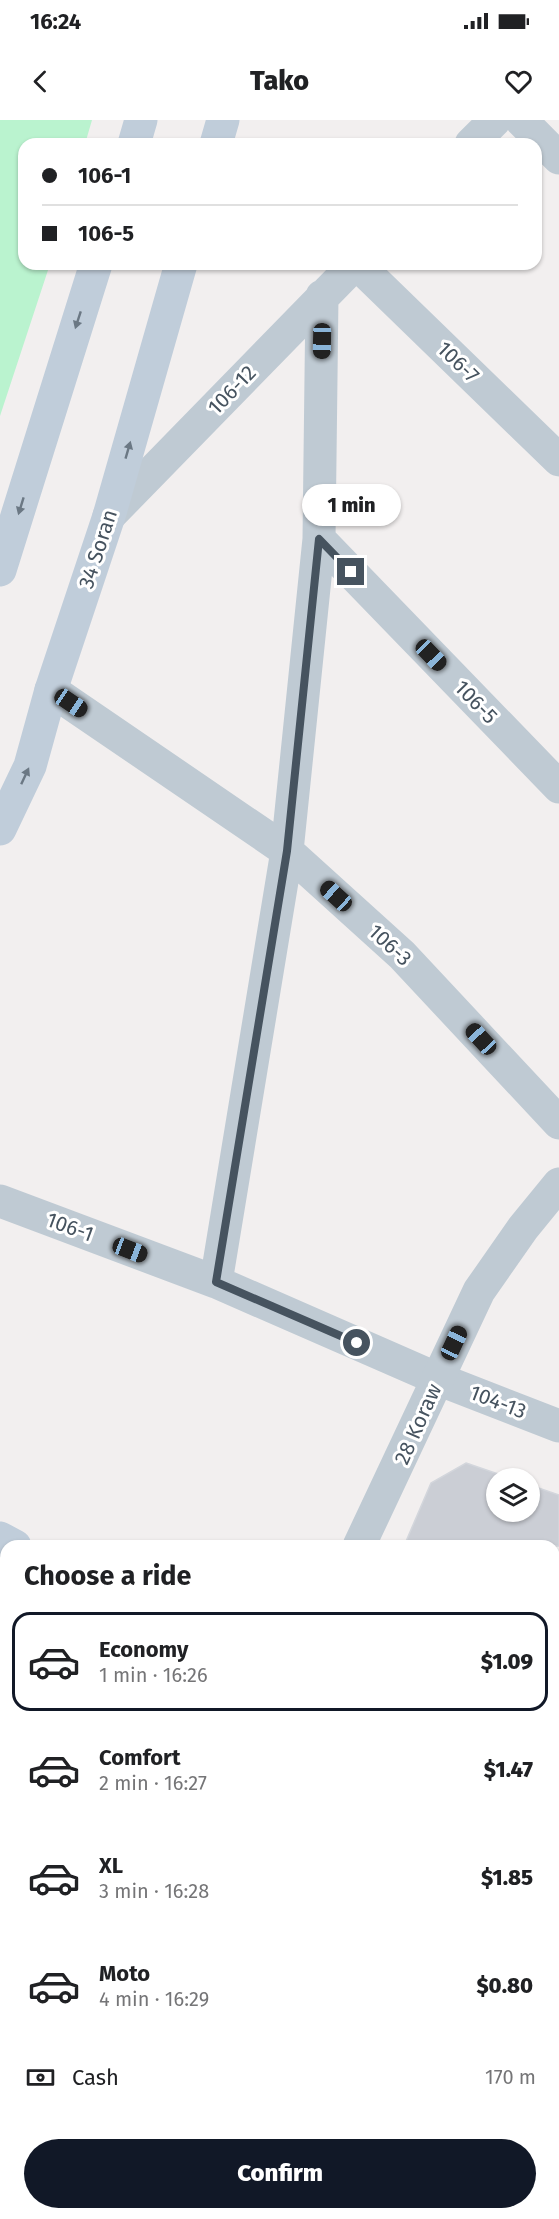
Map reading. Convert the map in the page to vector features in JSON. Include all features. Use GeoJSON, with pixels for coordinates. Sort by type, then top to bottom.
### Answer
{"type":"FeatureCollection","features":[{"type":"Feature","properties":{"kind":"main road"},"geometry":{"type":"LineString","coordinates":[[136,138],[141,120]]}},
{"type":"Feature","properties":{"kind":"main road"},"geometry":{"type":"LineString","coordinates":[[0,570],[94,270]]}},
{"type":"Feature","properties":{"kind":"main road","name":"34 Soran"},"geometry":{"type":"LineString","coordinates":[[0,829],[30,766],[51,690],[109,516],[179,270]]}},
{"type":"Feature","properties":{"kind":"street"},"geometry":{"type":"LineString","coordinates":[[477,138],[495,120]]}},
{"type":"Feature","properties":{"kind":"street"},"geometry":{"type":"LineString","coordinates":[[521,120],[539,138]]}},
{"type":"Feature","properties":{"kind":"street"},"geometry":{"type":"LineString","coordinates":[[542,141],[559,158]]}},
{"type":"Feature","properties":{"kind":"street","name":"106-12"},"geometry":{"type":"LineString","coordinates":[[109,516],[350,270]]}},
{"type":"Feature","properties":{"kind":"street","name":"106-7"},"geometry":{"type":"LineString","coordinates":[[362,270],[559,460]]}},
{"type":"Feature","properties":{"kind":"street"},"geometry":{"type":"LineString","coordinates":[[216,1282],[287,851],[319,539],[322,297]]}},
{"type":"Feature","properties":{"kind":"street","name":"106-5"},"geometry":{"type":"LineString","coordinates":[[319,539],[559,786]]}},
{"type":"Feature","properties":{"kind":"street","name":"106-3"},"geometry":{"type":"LineString","coordinates":[[51,690],[287,851],[402,955],[559,1123]]}},
{"type":"Feature","properties":{"kind":"street","name":"28 Koraw"},"geometry":{"type":"LineString","coordinates":[[362,1540],[479,1291],[523,1228],[559,1184]]}},
{"type":"Feature","properties":{"kind":"street","name":"106-1"},"geometry":{"type":"LineString","coordinates":[[0,1201],[216,1282],[438,1378]]}},
{"type":"Feature","properties":{"kind":"street","name":"104-13"},"geometry":{"type":"LineString","coordinates":[[438,1378],[559,1426]]}},
{"type":"Feature","properties":{"kind":"green space"},"geometry":{"type":"Polygon","coordinates":[[[0,120],[92,120],[87,138],[18,138],[18,270],[48,270],[0,416],[0,120]]]}},
{"type":"Feature","properties":{"kind":"building"},"geometry":{"type":"Polygon","coordinates":[[[466,1463],[486,1470],[486,1522],[540,1522],[540,1488],[559,1495],[559,1540],[407,1540],[431,1483],[466,1463]]]}},
{"type":"Feature","properties":{"kind":"route"},"geometry":{"type":"LineString","coordinates":[[351,572],[319,539],[287,851],[216,1282],[357,1343]]}}]}
